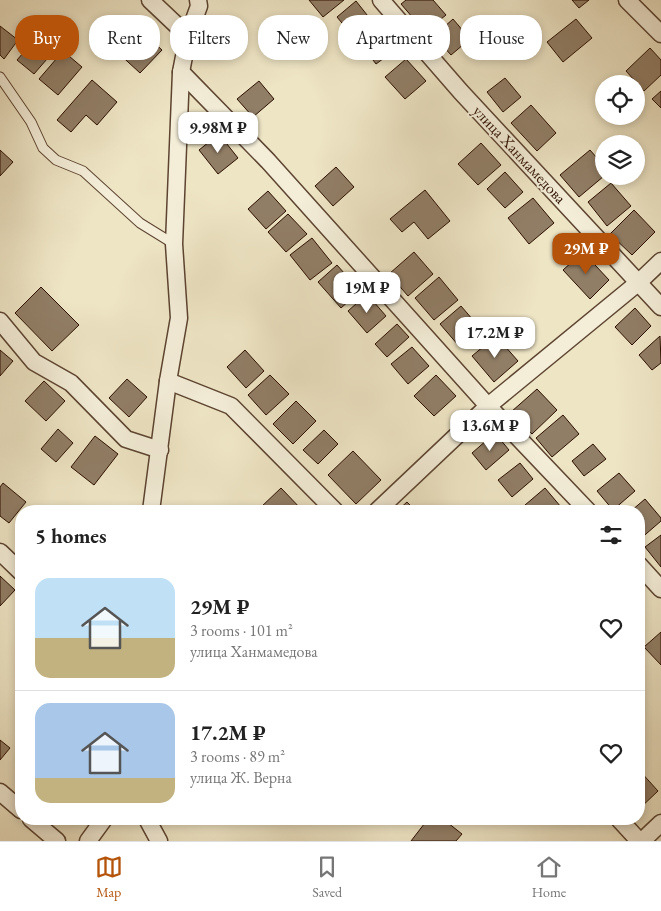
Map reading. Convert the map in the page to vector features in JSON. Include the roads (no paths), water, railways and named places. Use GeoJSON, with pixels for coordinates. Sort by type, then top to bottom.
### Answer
{"type":"FeatureCollection","features":[{"type":"Feature","properties":{"kind":"street"},"geometry":{"type":"LineString","coordinates":[[150,0],[170,19]]}},
{"type":"Feature","properties":{"kind":"street"},"geometry":{"type":"LineString","coordinates":[[195,15],[198,0]]}},
{"type":"Feature","properties":{"kind":"street","name":"улица Ханмамедова"},"geometry":{"type":"LineString","coordinates":[[381,0],[461,92],[661,306]]}},
{"type":"Feature","properties":{"kind":"street"},"geometry":{"type":"LineString","coordinates":[[627,0],[661,34]]}},
{"type":"Feature","properties":{"kind":"street"},"geometry":{"type":"LineString","coordinates":[[152,505],[168,381],[179,318],[174,244],[181,72],[183,60]]}},
{"type":"Feature","properties":{"kind":"street"},"geometry":{"type":"LineString","coordinates":[[181,72],[268,161],[488,406],[582,505]]}},
{"type":"Feature","properties":{"kind":"street"},"geometry":{"type":"LineString","coordinates":[[383,505],[488,406],[639,282],[661,261]]}},
{"type":"Feature","properties":{"kind":"street"},"geometry":{"type":"LineString","coordinates":[[0,321],[34,362],[71,383],[126,438],[160,450]]}},
{"type":"Feature","properties":{"kind":"street"},"geometry":{"type":"LineString","coordinates":[[168,381],[231,406],[329,505]]}},
{"type":"Feature","properties":{"kind":"street"},"geometry":{"type":"LineString","coordinates":[[0,552],[15,566]]}},
{"type":"Feature","properties":{"kind":"street"},"geometry":{"type":"LineString","coordinates":[[645,572],[661,589]]}},
{"type":"Feature","properties":{"kind":"street"},"geometry":{"type":"LineString","coordinates":[[0,792],[15,805]]}},
{"type":"Feature","properties":{"kind":"street"},"geometry":{"type":"LineString","coordinates":[[625,825],[640,841],[661,823]]}},
{"type":"Feature","properties":{"kind":"street"},"geometry":{"type":"LineString","coordinates":[[38,825],[57,841]]}},
{"type":"Feature","properties":{"kind":"street"},"geometry":{"type":"LineString","coordinates":[[88,841],[100,825]]}},
{"type":"Feature","properties":{"kind":"street"},"geometry":{"type":"LineString","coordinates":[[150,825],[159,841]]}},
{"type":"Feature","properties":{"kind":"lane"},"geometry":{"type":"LineString","coordinates":[[0,77],[31,122],[43,148],[56,160],[83,171],[140,223],[174,244]]}}]}
